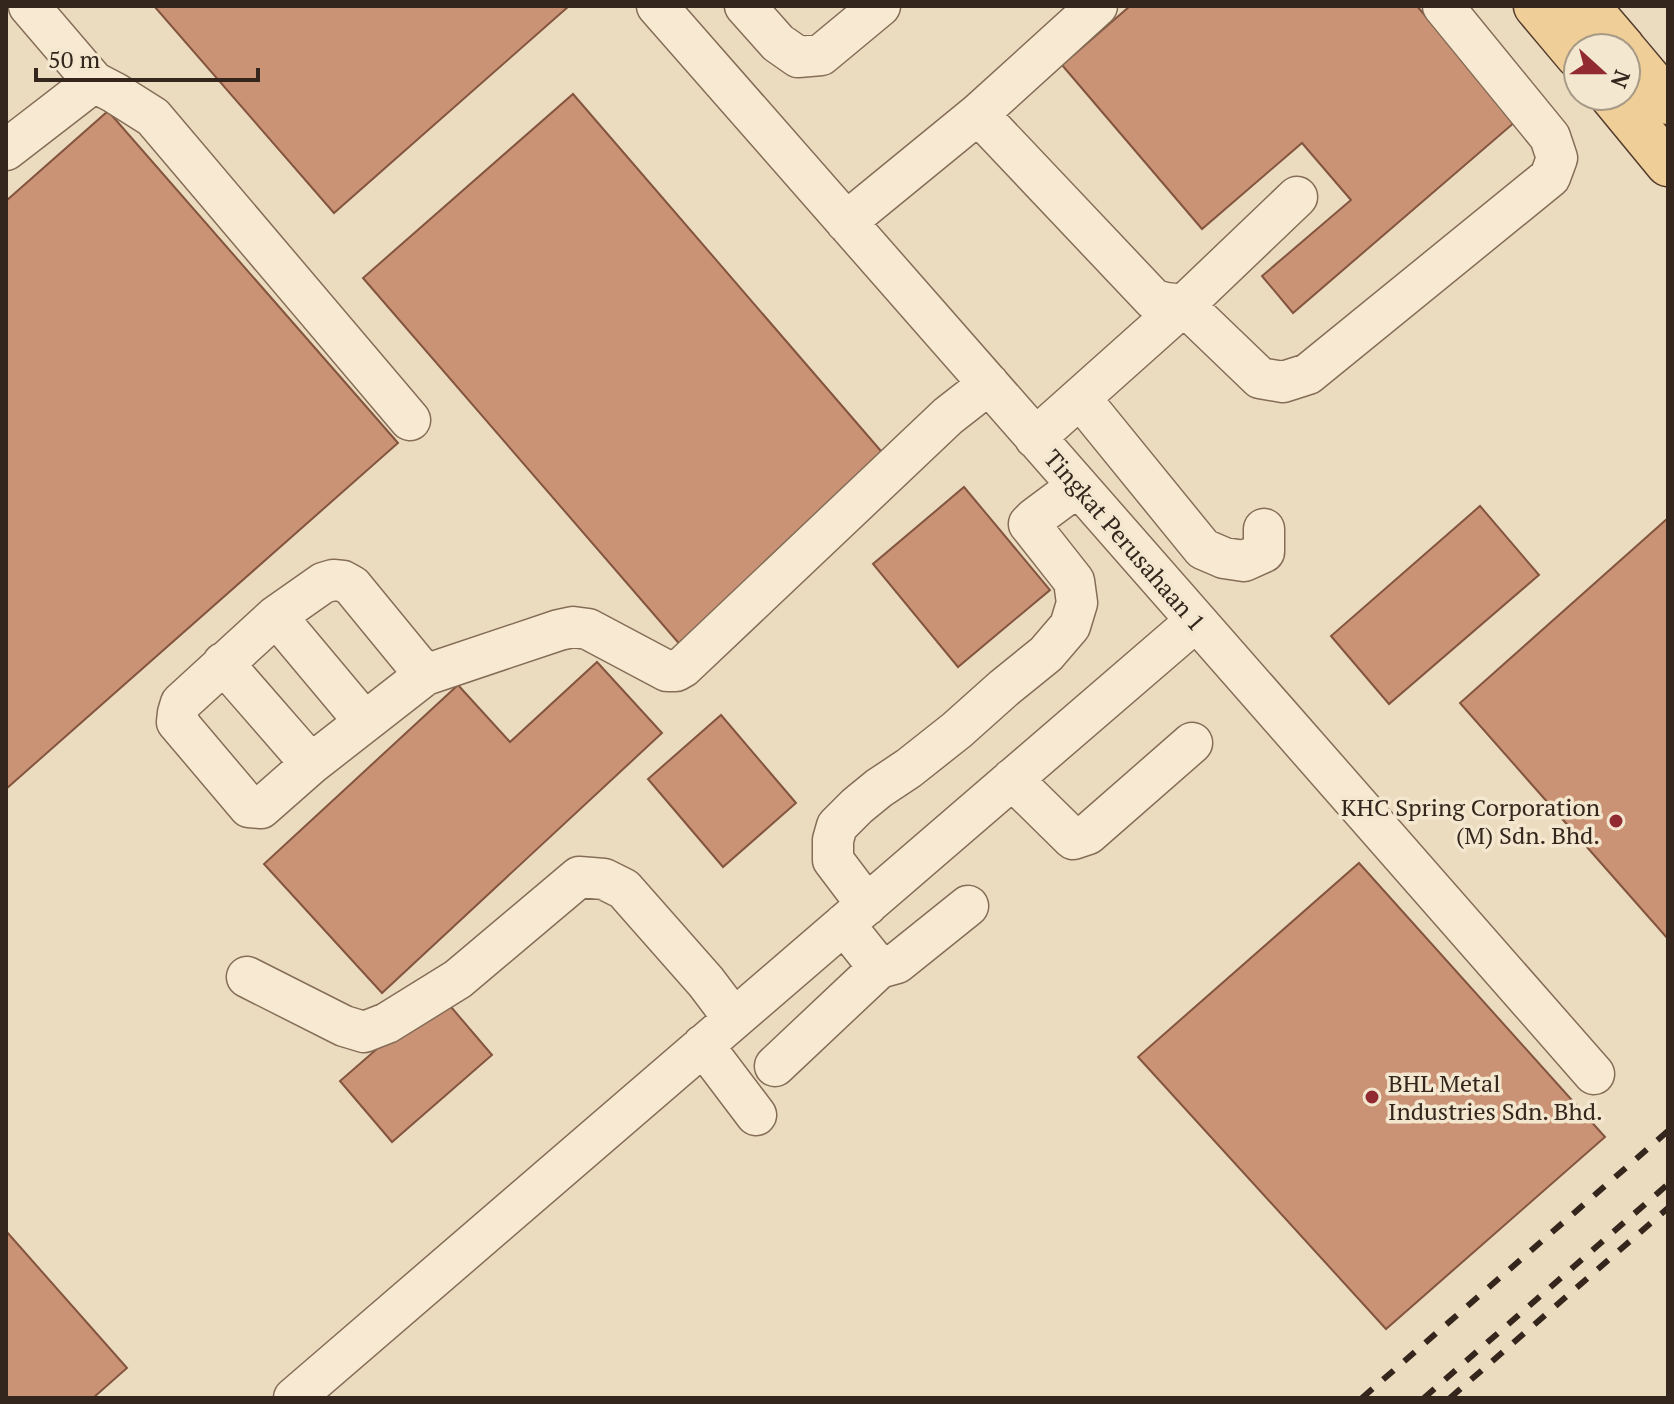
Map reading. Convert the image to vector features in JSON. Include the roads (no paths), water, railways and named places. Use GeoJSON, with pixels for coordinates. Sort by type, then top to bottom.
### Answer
{"type":"FeatureCollection","features":[{"type":"Feature","properties":{"kind":"main road"},"geometry":{"type":"LineString","coordinates":[[1536,6],[1562,37]]}},
{"type":"Feature","properties":{"kind":"main road"},"geometry":{"type":"LineString","coordinates":[[1587,6],[1609,32]]}},
{"type":"Feature","properties":{"kind":"main road"},"geometry":{"type":"LineString","coordinates":[[1641,112],[1668,164]]}},
{"type":"Feature","properties":{"kind":"street"},"geometry":{"type":"LineString","coordinates":[[29,6],[94,82],[153,117],[410,420]]}},
{"type":"Feature","properties":{"kind":"street","name":"Tingkat Perusahaan 1"},"geometry":{"type":"LineString","coordinates":[[657,6],[1594,1074]]}},
{"type":"Feature","properties":{"kind":"street"},"geometry":{"type":"LineString","coordinates":[[745,6],[778,43],[798,57],[821,55],[880,6]]}},
{"type":"Feature","properties":{"kind":"street"},"geometry":{"type":"LineString","coordinates":[[846,222],[978,114],[1097,6]]}},
{"type":"Feature","properties":{"kind":"street"},"geometry":{"type":"LineString","coordinates":[[978,114],[1154,300],[1184,305],[1260,378],[1283,382],[1308,374],[1550,177],[1557,158],[1550,137],[1443,6]]}},
{"type":"Feature","properties":{"kind":"street"},"geometry":{"type":"LineString","coordinates":[[6,150],[94,82]]}},
{"type":"Feature","properties":{"kind":"street"},"geometry":{"type":"LineString","coordinates":[[1035,438],[1184,305],[1297,197]]}},
{"type":"Feature","properties":{"kind":"street"},"geometry":{"type":"LineString","coordinates":[[425,675],[352,586],[333,580],[323,583],[276,616],[223,663],[181,703],[177,722],[249,807],[261,808],[364,721],[425,675],[573,627],[588,629],[667,671],[676,671],[948,416],[989,384]]}},
{"type":"Feature","properties":{"kind":"street"},"geometry":{"type":"LineString","coordinates":[[1080,398],[1203,549],[1224,558],[1244,561],[1264,552],[1264,529]]}},
{"type":"Feature","properties":{"kind":"street"},"geometry":{"type":"LineString","coordinates":[[879,968],[833,860],[837,826],[857,806],[957,730],[1046,654],[1070,626],[1077,603],[1074,581],[1029,524],[1078,486]]}},
{"type":"Feature","properties":{"kind":"street"},"geometry":{"type":"LineString","coordinates":[[276,616],[364,721]]}},
{"type":"Feature","properties":{"kind":"street"},"geometry":{"type":"LineString","coordinates":[[294,1398],[1196,621]]}},
{"type":"Feature","properties":{"kind":"street"},"geometry":{"type":"LineString","coordinates":[[223,663],[311,764]]}},
{"type":"Feature","properties":{"kind":"street"},"geometry":{"type":"LineString","coordinates":[[1012,779],[1073,839],[1088,834],[1192,743]]}},
{"type":"Feature","properties":{"kind":"street"},"geometry":{"type":"LineString","coordinates":[[247,977],[344,1026],[364,1032],[387,1023],[458,979],[579,877],[604,879],[624,889],[706,982],[734,1019]]}},
{"type":"Feature","properties":{"kind":"street"},"geometry":{"type":"LineString","coordinates":[[775,1066],[879,968],[897,963],[968,906]]}},
{"type":"Feature","properties":{"kind":"street"},"geometry":{"type":"LineString","coordinates":[[703,1045],[756,1115]]}},
{"type":"Feature","properties":{"kind":"railway"},"geometry":{"type":"LineString","coordinates":[[1362,1398],[1668,1131]]}},
{"type":"Feature","properties":{"kind":"railway"},"geometry":{"type":"LineString","coordinates":[[1424,1398],[1668,1184]]}},
{"type":"Feature","properties":{"kind":"railway"},"geometry":{"type":"LineString","coordinates":[[1450,1398],[1668,1208]]}},
{"type":"Feature","properties":{"kind":"place","name":"KHC Spring Corporation (M) Sdn. Bhd."},"geometry":{"type":"Point","coordinates":[1616,821]}},
{"type":"Feature","properties":{"kind":"place","name":"BHL Metal Industries Sdn. Bhd."},"geometry":{"type":"Point","coordinates":[1372,1097]}}]}
